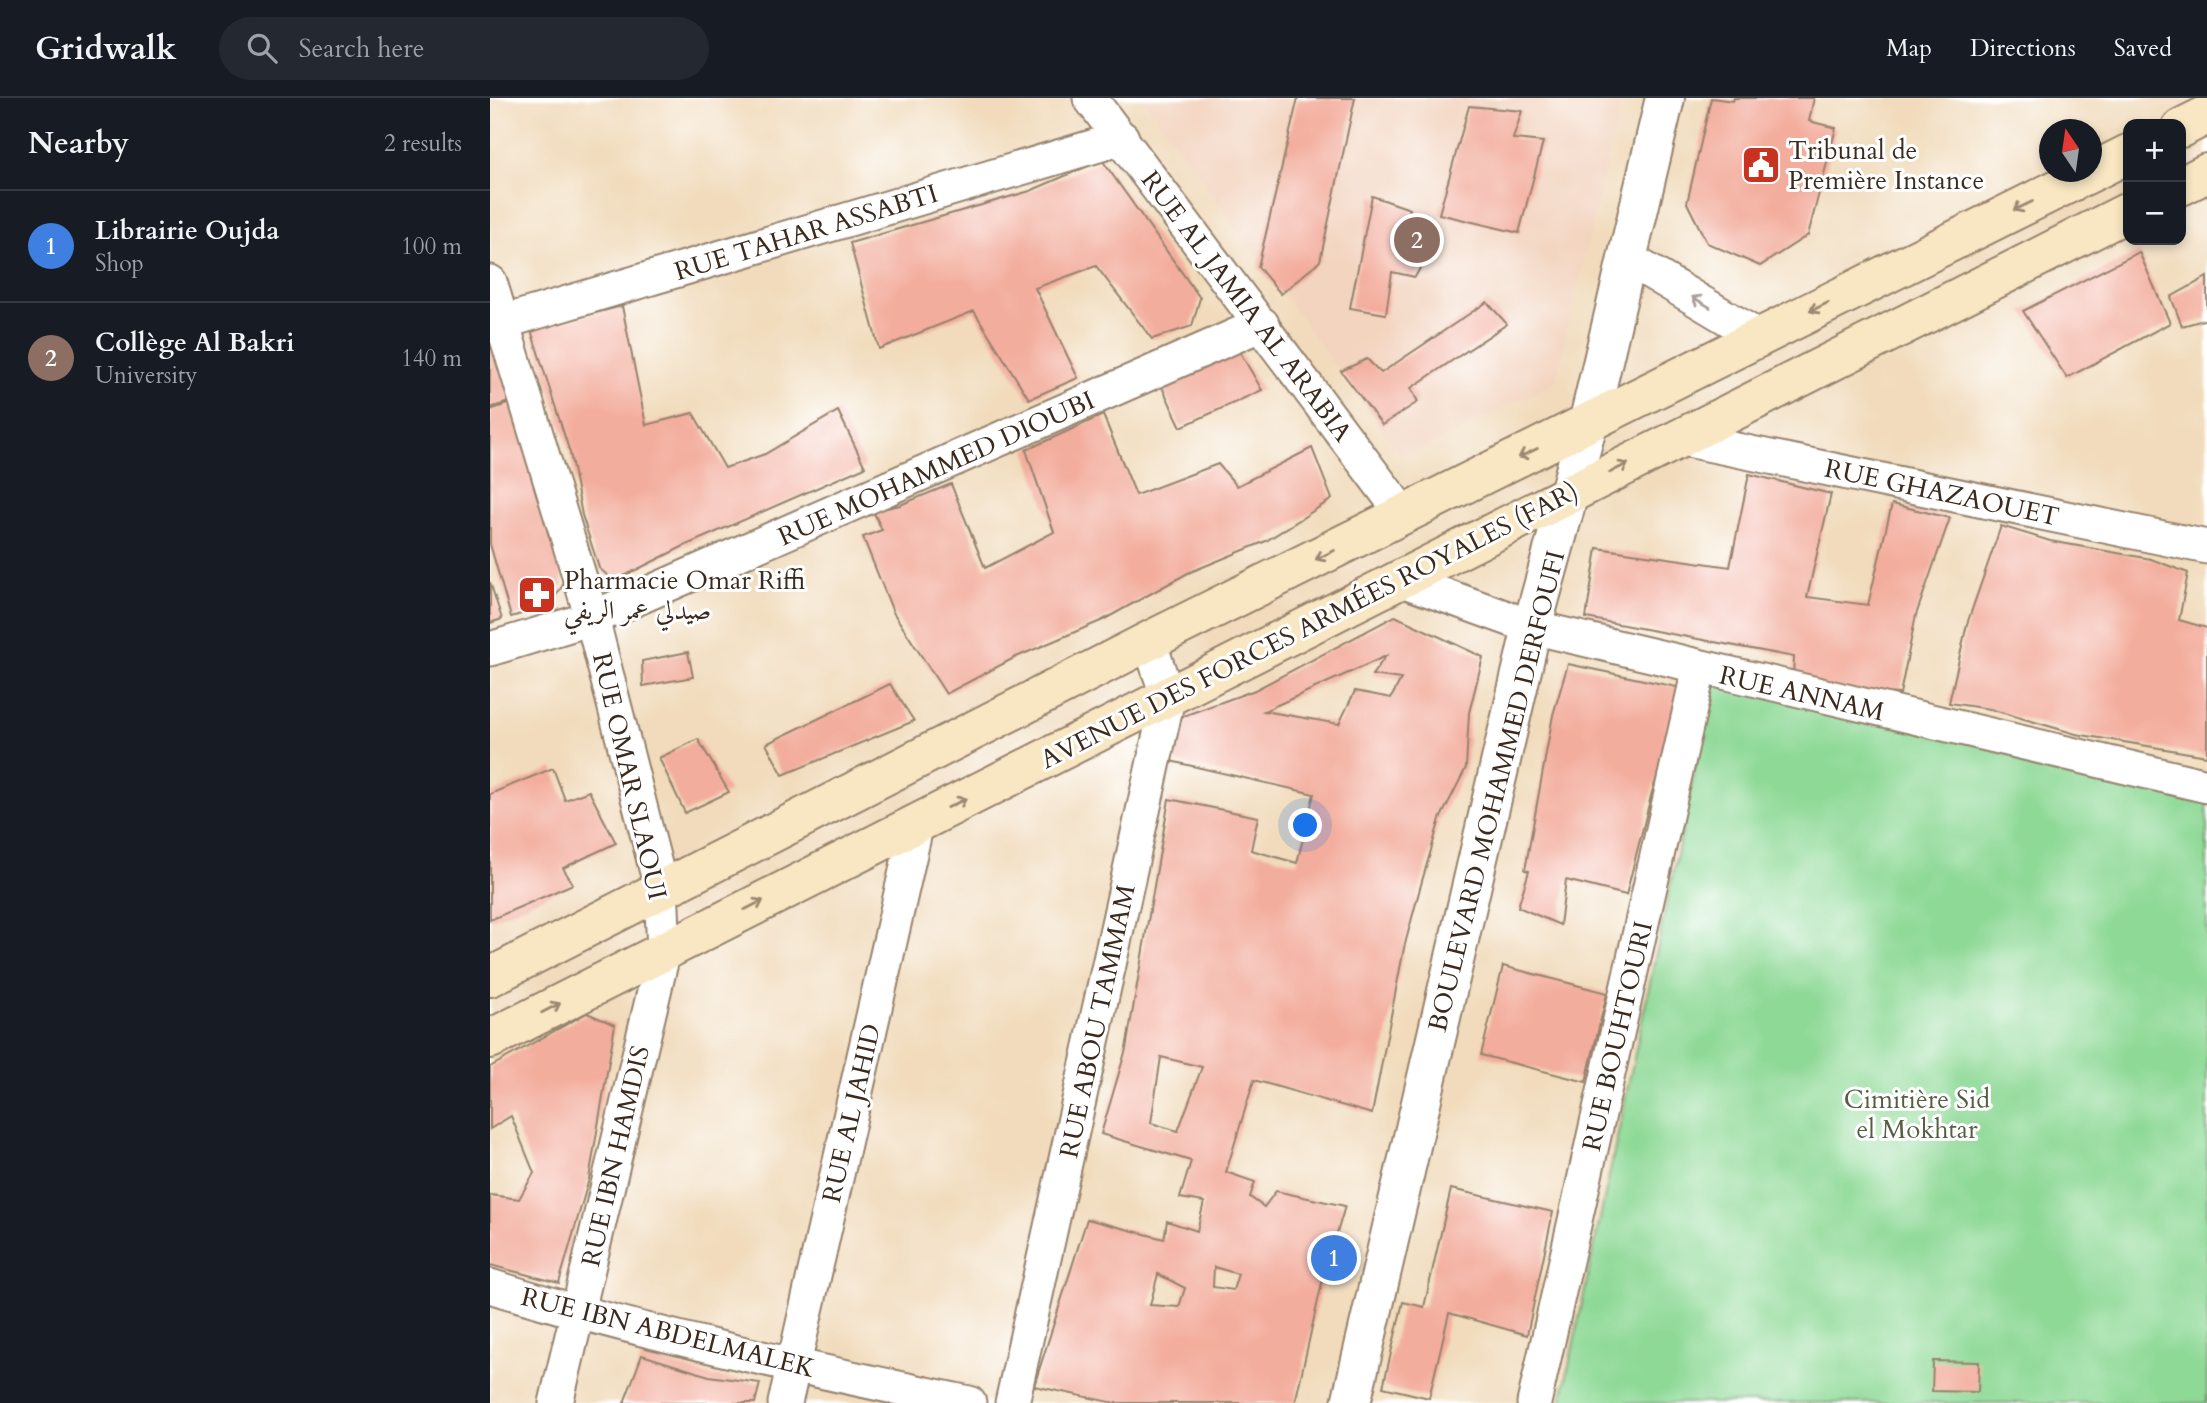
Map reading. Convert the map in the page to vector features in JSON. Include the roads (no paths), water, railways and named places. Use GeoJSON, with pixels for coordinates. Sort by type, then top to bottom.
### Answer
{"type":"FeatureCollection","features":[{"type":"Feature","properties":{"kind":"main road"},"geometry":{"type":"LineString","coordinates":[[2186,126],[2207,115]]}},
{"type":"Feature","properties":{"kind":"main road","name":"AVENUE DES FORCES ARMÉES ROYALES (FAR)"},"geometry":{"type":"LineString","coordinates":[[490,976],[1149,641],[2123,156]]}},
{"type":"Feature","properties":{"kind":"main road"},"geometry":{"type":"LineString","coordinates":[[2186,184],[2207,173]]}},
{"type":"Feature","properties":{"kind":"main road","name":"AVENUE DES FORCES ARMÉES ROYALES (FAR)"},"geometry":{"type":"LineString","coordinates":[[490,1039],[2123,215]]}},
{"type":"Feature","properties":{"kind":"street","name":"RUE AL JAMIA AL ARABIA"},"geometry":{"type":"LineString","coordinates":[[1090,98],[1403,514]]}},
{"type":"Feature","properties":{"kind":"street","name":"BOULEVARD MOHAMMED DERFOUFI"},"geometry":{"type":"LineString","coordinates":[[1350,1403],[1532,627],[1588,424],[1665,98]]}},
{"type":"Feature","properties":{"kind":"street","name":"RUE TAHAR ASSABTI"},"geometry":{"type":"LineString","coordinates":[[496,325],[1122,138]]}},
{"type":"Feature","properties":{"kind":"street"},"geometry":{"type":"LineString","coordinates":[[1627,258],[1759,337]]}},
{"type":"Feature","properties":{"kind":"street","name":"RUE OMAR SLAOUI"},"geometry":{"type":"LineString","coordinates":[[490,282],[496,325],[592,618],[661,888],[664,950]]}},
{"type":"Feature","properties":{"kind":"street","name":"RUE MOHAMMED DIOUBI"},"geometry":{"type":"LineString","coordinates":[[490,649],[592,618],[1262,324]]}},
{"type":"Feature","properties":{"kind":"street","name":"RUE GHAZAOUET"},"geometry":{"type":"LineString","coordinates":[[1678,438],[2207,547]]}},
{"type":"Feature","properties":{"kind":"street","name":"RUE ANNAM"},"geometry":{"type":"LineString","coordinates":[[1402,580],[1532,627],[1699,669],[2207,786]]}},
{"type":"Feature","properties":{"kind":"street"},"geometry":{"type":"LineString","coordinates":[[1149,641],[1168,698]]}},
{"type":"Feature","properties":{"kind":"street","name":"RUE BOUHTOURI"},"geometry":{"type":"LineString","coordinates":[[1534,1403],[1699,669]]}},
{"type":"Feature","properties":{"kind":"street","name":"RUE ABOU TAMMAM"},"geometry":{"type":"LineString","coordinates":[[1012,1403],[1168,698]]}},
{"type":"Feature","properties":{"kind":"street","name":"RUE AL JAHID"},"geometry":{"type":"LineString","coordinates":[[785,1403],[917,823]]}},
{"type":"Feature","properties":{"kind":"street","name":"RUE IBN HAMDIS"},"geometry":{"type":"LineString","coordinates":[[556,1403],[664,950]]}},
{"type":"Feature","properties":{"kind":"street","name":"RUE IBN ABDELMALEK"},"geometry":{"type":"LineString","coordinates":[[490,1286],[578,1313],[793,1366],[969,1403]]}},
{"type":"Feature","properties":{"kind":"place","name":"Tribunal de Première Instance"},"geometry":{"type":"Point","coordinates":[1761,165]}},
{"type":"Feature","properties":{"kind":"place","name":"Collège Al Bakri"},"geometry":{"type":"Point","coordinates":[1417,240]}},
{"type":"Feature","properties":{"kind":"place","name":"Pharmacie Omar Riffi صيدلي عمر الريفي"},"geometry":{"type":"Point","coordinates":[537,595]}},
{"type":"Feature","properties":{"kind":"place","name":"Librairie Oujda"},"geometry":{"type":"Point","coordinates":[1334,1258]}},
{"type":"Feature","properties":{"kind":"park label","name":"Cimitière Sid el Mokhtar"},"geometry":{"type":"Point","coordinates":[1917,1114]}}]}
